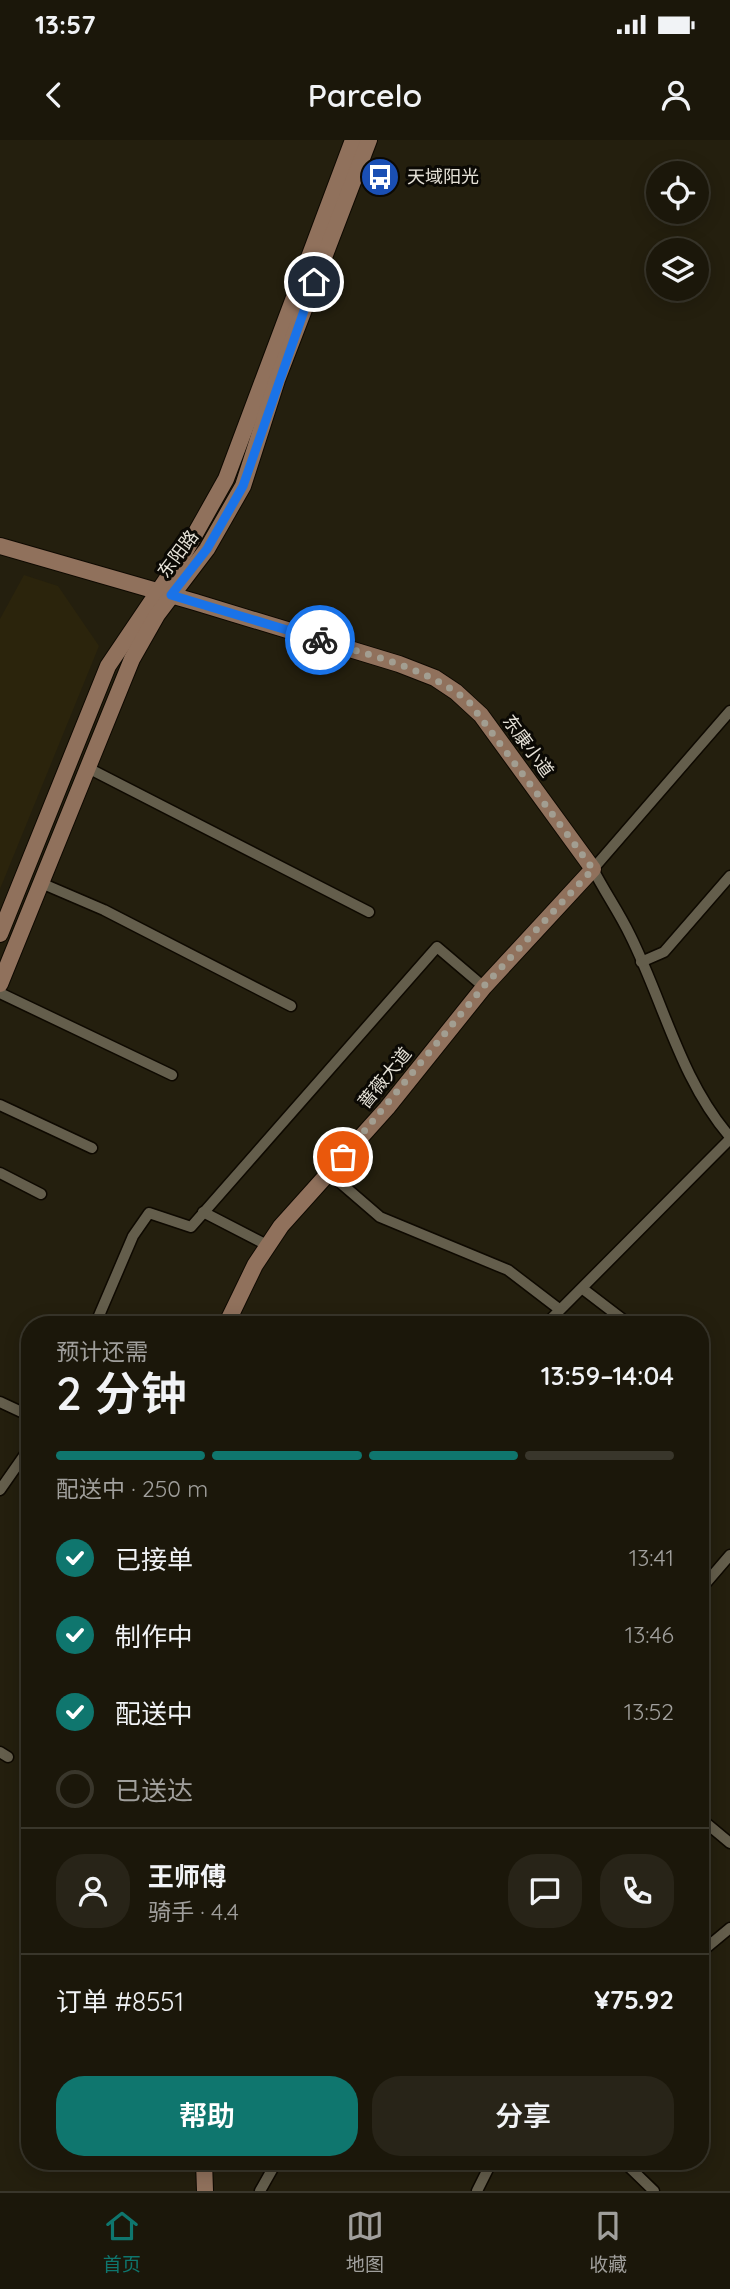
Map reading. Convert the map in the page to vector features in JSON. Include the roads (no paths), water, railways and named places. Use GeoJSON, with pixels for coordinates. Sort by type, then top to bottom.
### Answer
{"type":"FeatureCollection","features":[{"type":"Feature","properties":{"kind":"main road","name":"东阳路"},"geometry":{"type":"LineString","coordinates":[[0,984],[132,659],[164,593],[226,479],[353,140]]}},
{"type":"Feature","properties":{"kind":"main road","name":"东阳路"},"geometry":{"type":"LineString","coordinates":[[0,934],[100,682],[123,640],[207,549],[243,486],[277,380],[369,140]]}},
{"type":"Feature","properties":{"kind":"main road","name":"东康小道"},"geometry":{"type":"LineString","coordinates":[[0,546],[411,668],[446,684],[481,715],[593,869]]}},
{"type":"Feature","properties":{"kind":"main road","name":"蔷薇大道"},"geometry":{"type":"LineString","coordinates":[[230,1316],[267,1245],[387,1108],[484,986],[593,869]]}},
{"type":"Feature","properties":{"kind":"main road"},"geometry":{"type":"LineString","coordinates":[[204,2170],[205,2191]]}},
{"type":"Feature","properties":{"kind":"street"},"geometry":{"type":"LineString","coordinates":[[593,869],[730,711]]}},
{"type":"Feature","properties":{"kind":"street"},"geometry":{"type":"LineString","coordinates":[[89,768],[369,912]]}},
{"type":"Feature","properties":{"kind":"street","name":"东康小道"},"geometry":{"type":"LineString","coordinates":[[593,869],[630,934],[692,1082],[709,1111],[730,1138]]}},
{"type":"Feature","properties":{"kind":"street"},"geometry":{"type":"LineString","coordinates":[[641,962],[664,952],[730,876]]}},
{"type":"Feature","properties":{"kind":"street"},"geometry":{"type":"LineString","coordinates":[[41,883],[104,910],[291,1006]]}},
{"type":"Feature","properties":{"kind":"street"},"geometry":{"type":"LineString","coordinates":[[99,1316],[133,1236],[149,1213],[191,1227],[436,947],[484,986]]}},
{"type":"Feature","properties":{"kind":"street"},"geometry":{"type":"LineString","coordinates":[[0,993],[172,1075]]}},
{"type":"Feature","properties":{"kind":"street"},"geometry":{"type":"LineString","coordinates":[[0,1105],[92,1148]]}},
{"type":"Feature","properties":{"kind":"street"},"geometry":{"type":"LineString","coordinates":[[553,1316],[730,1138]]}},
{"type":"Feature","properties":{"kind":"street"},"geometry":{"type":"LineString","coordinates":[[0,1173],[41,1194]]}},
{"type":"Feature","properties":{"kind":"street"},"geometry":{"type":"LineString","coordinates":[[329,1173],[380,1217],[508,1270],[559,1310]]}},
{"type":"Feature","properties":{"kind":"street"},"geometry":{"type":"LineString","coordinates":[[203,1213],[267,1245]]}},
{"type":"Feature","properties":{"kind":"street"},"geometry":{"type":"LineString","coordinates":[[583,1289],[618,1316]]}},
{"type":"Feature","properties":{"kind":"street"},"geometry":{"type":"LineString","coordinates":[[0,1402],[21,1412]]}},
{"type":"Feature","properties":{"kind":"street"},"geometry":{"type":"LineString","coordinates":[[0,1490],[21,1460]]}},
{"type":"Feature","properties":{"kind":"street"},"geometry":{"type":"LineString","coordinates":[[709,1580],[730,1555]]}},
{"type":"Feature","properties":{"kind":"street"},"geometry":{"type":"LineString","coordinates":[[709,1826],[730,1843]]}},
{"type":"Feature","properties":{"kind":"street"},"geometry":{"type":"LineString","coordinates":[[709,1946],[730,1928]]}},
{"type":"Feature","properties":{"kind":"street"},"geometry":{"type":"LineString","coordinates":[[260,2191],[272,2170]]}},
{"type":"Feature","properties":{"kind":"street"},"geometry":{"type":"LineString","coordinates":[[477,2191],[488,2170]]}},
{"type":"Feature","properties":{"kind":"street"},"geometry":{"type":"LineString","coordinates":[[632,2170],[654,2191]]}},
{"type":"Feature","properties":{"kind":"place","name":"天域阳光"},"geometry":{"type":"Point","coordinates":[380,177]}}]}
